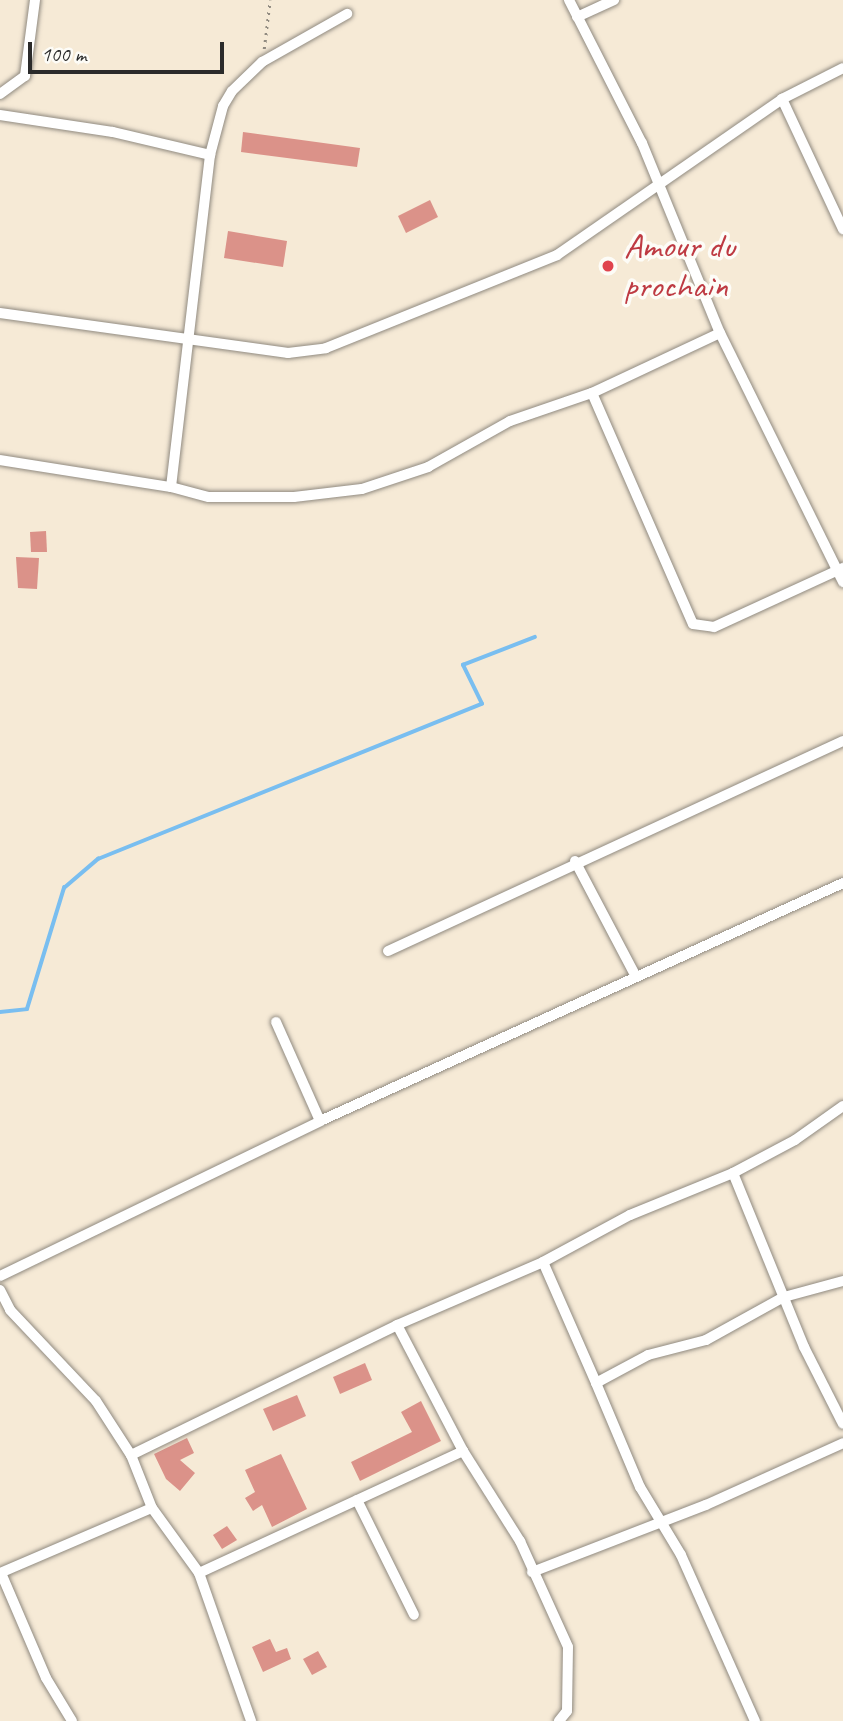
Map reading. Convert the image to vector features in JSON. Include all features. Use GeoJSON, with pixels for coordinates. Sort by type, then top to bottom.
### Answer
{"type":"FeatureCollection","features":[{"type":"Feature","properties":{"kind":"street"},"geometry":{"type":"LineString","coordinates":[[0,94],[25,76],[35,0]]}},
{"type":"Feature","properties":{"kind":"street"},"geometry":{"type":"LineString","coordinates":[[569,0],[642,143],[656,188],[720,333],[841,569],[843,582]]}},
{"type":"Feature","properties":{"kind":"street"},"geometry":{"type":"LineString","coordinates":[[577,17],[614,0]]}},
{"type":"Feature","properties":{"kind":"street"},"geometry":{"type":"LineString","coordinates":[[171,487],[185,340],[210,155],[232,91],[262,62],[347,14]]}},
{"type":"Feature","properties":{"kind":"street"},"geometry":{"type":"LineString","coordinates":[[0,313],[288,354],[326,348],[557,255],[782,99],[843,68]]}},
{"type":"Feature","properties":{"kind":"street"},"geometry":{"type":"LineString","coordinates":[[782,99],[843,229]]}},
{"type":"Feature","properties":{"kind":"street"},"geometry":{"type":"LineString","coordinates":[[0,115],[113,132],[210,155]]}},
{"type":"Feature","properties":{"kind":"street"},"geometry":{"type":"LineString","coordinates":[[0,460],[171,487],[209,497],[294,497],[362,489],[428,467],[544,406],[592,393],[720,333]]}},
{"type":"Feature","properties":{"kind":"street"},"geometry":{"type":"LineString","coordinates":[[592,393],[693,624],[714,627],[841,569]]}},
{"type":"Feature","properties":{"kind":"street"},"geometry":{"type":"LineString","coordinates":[[388,951],[575,861],[843,741]]}},
{"type":"Feature","properties":{"kind":"street"},"geometry":{"type":"LineString","coordinates":[[575,861],[635,975]]}},
{"type":"Feature","properties":{"kind":"street"},"geometry":{"type":"LineString","coordinates":[[0,1276],[320,1121],[635,975],[843,883]]}},
{"type":"Feature","properties":{"kind":"street"},"geometry":{"type":"LineString","coordinates":[[276,1022],[320,1121]]}},
{"type":"Feature","properties":{"kind":"street"},"geometry":{"type":"LineString","coordinates":[[131,1455],[397,1325],[543,1262],[630,1216],[733,1173],[795,1140],[843,1107]]}},
{"type":"Feature","properties":{"kind":"street"},"geometry":{"type":"LineString","coordinates":[[733,1173],[784,1297],[843,1424]]}},
{"type":"Feature","properties":{"kind":"street"},"geometry":{"type":"LineString","coordinates":[[543,1262],[640,1487],[662,1520],[755,1721]]}},
{"type":"Feature","properties":{"kind":"street"},"geometry":{"type":"LineString","coordinates":[[596,1383],[648,1354],[706,1340],[784,1297],[843,1281]]}},
{"type":"Feature","properties":{"kind":"street"},"geometry":{"type":"LineString","coordinates":[[0,1290],[10,1310],[96,1401],[131,1455],[152,1508],[199,1573],[251,1721]]}},
{"type":"Feature","properties":{"kind":"street"},"geometry":{"type":"LineString","coordinates":[[397,1325],[463,1451],[520,1541],[568,1647],[567,1711],[559,1721]]}},
{"type":"Feature","properties":{"kind":"street"},"geometry":{"type":"LineString","coordinates":[[533,1572],[706,1505],[843,1443]]}},
{"type":"Feature","properties":{"kind":"street"},"geometry":{"type":"LineString","coordinates":[[199,1573],[463,1451]]}},
{"type":"Feature","properties":{"kind":"street"},"geometry":{"type":"LineString","coordinates":[[356,1500],[414,1615]]}},
{"type":"Feature","properties":{"kind":"street"},"geometry":{"type":"LineString","coordinates":[[72,1721],[46,1678],[1,1573],[152,1508]]}},
{"type":"Feature","properties":{"kind":"path"},"geometry":{"type":"LineString","coordinates":[[262,62],[270,0]]}},
{"type":"Feature","properties":{"kind":"building"},"geometry":{"type":"Polygon","coordinates":[[[243,132],[360,148],[357,167],[241,152],[243,132]]]}},
{"type":"Feature","properties":{"kind":"building"},"geometry":{"type":"Polygon","coordinates":[[[430,200],[438,217],[406,233],[398,216],[430,200]]]}},
{"type":"Feature","properties":{"kind":"building"},"geometry":{"type":"Polygon","coordinates":[[[228,231],[287,241],[283,267],[224,258],[228,231]]]}},
{"type":"Feature","properties":{"kind":"building"},"geometry":{"type":"Polygon","coordinates":[[[46,531],[47,552],[31,552],[30,532],[46,531]]]}},
{"type":"Feature","properties":{"kind":"building"},"geometry":{"type":"Polygon","coordinates":[[[16,557],[39,558],[37,589],[18,588],[16,557]]]}},
{"type":"Feature","properties":{"kind":"building"},"geometry":{"type":"Polygon","coordinates":[[[365,1363],[372,1380],[340,1394],[333,1377],[365,1363]]]}},
{"type":"Feature","properties":{"kind":"building"},"geometry":{"type":"Polygon","coordinates":[[[297,1395],[306,1416],[273,1431],[263,1409],[297,1395]]]}},
{"type":"Feature","properties":{"kind":"building"},"geometry":{"type":"Polygon","coordinates":[[[421,1401],[441,1441],[360,1481],[351,1462],[412,1432],[401,1412],[421,1401]]]}},
{"type":"Feature","properties":{"kind":"building"},"geometry":{"type":"Polygon","coordinates":[[[187,1438],[194,1453],[180,1460],[195,1473],[180,1491],[166,1479],[154,1454],[187,1438]]]}},
{"type":"Feature","properties":{"kind":"building"},"geometry":{"type":"Polygon","coordinates":[[[281,1454],[307,1509],[272,1527],[262,1505],[253,1511],[245,1498],[255,1492],[245,1470],[281,1454]]]}},
{"type":"Feature","properties":{"kind":"building"},"geometry":{"type":"Polygon","coordinates":[[[227,1526],[237,1540],[222,1549],[213,1535],[227,1526]]]}},
{"type":"Feature","properties":{"kind":"building"},"geometry":{"type":"Polygon","coordinates":[[[270,1639],[276,1652],[287,1648],[291,1659],[263,1672],[252,1647],[270,1639]]]}},
{"type":"Feature","properties":{"kind":"building"},"geometry":{"type":"Polygon","coordinates":[[[318,1651],[327,1667],[312,1675],[303,1659],[318,1651]]]}},
{"type":"Feature","properties":{"kind":"waterway"},"geometry":{"type":"LineString","coordinates":[[0,1012],[27,1009],[64,888],[98,859],[482,704],[463,665],[535,637]]}},
{"type":"Feature","properties":{"kind":"place","name":"Amour du prochain"},"geometry":{"type":"Point","coordinates":[608,266]}}]}
